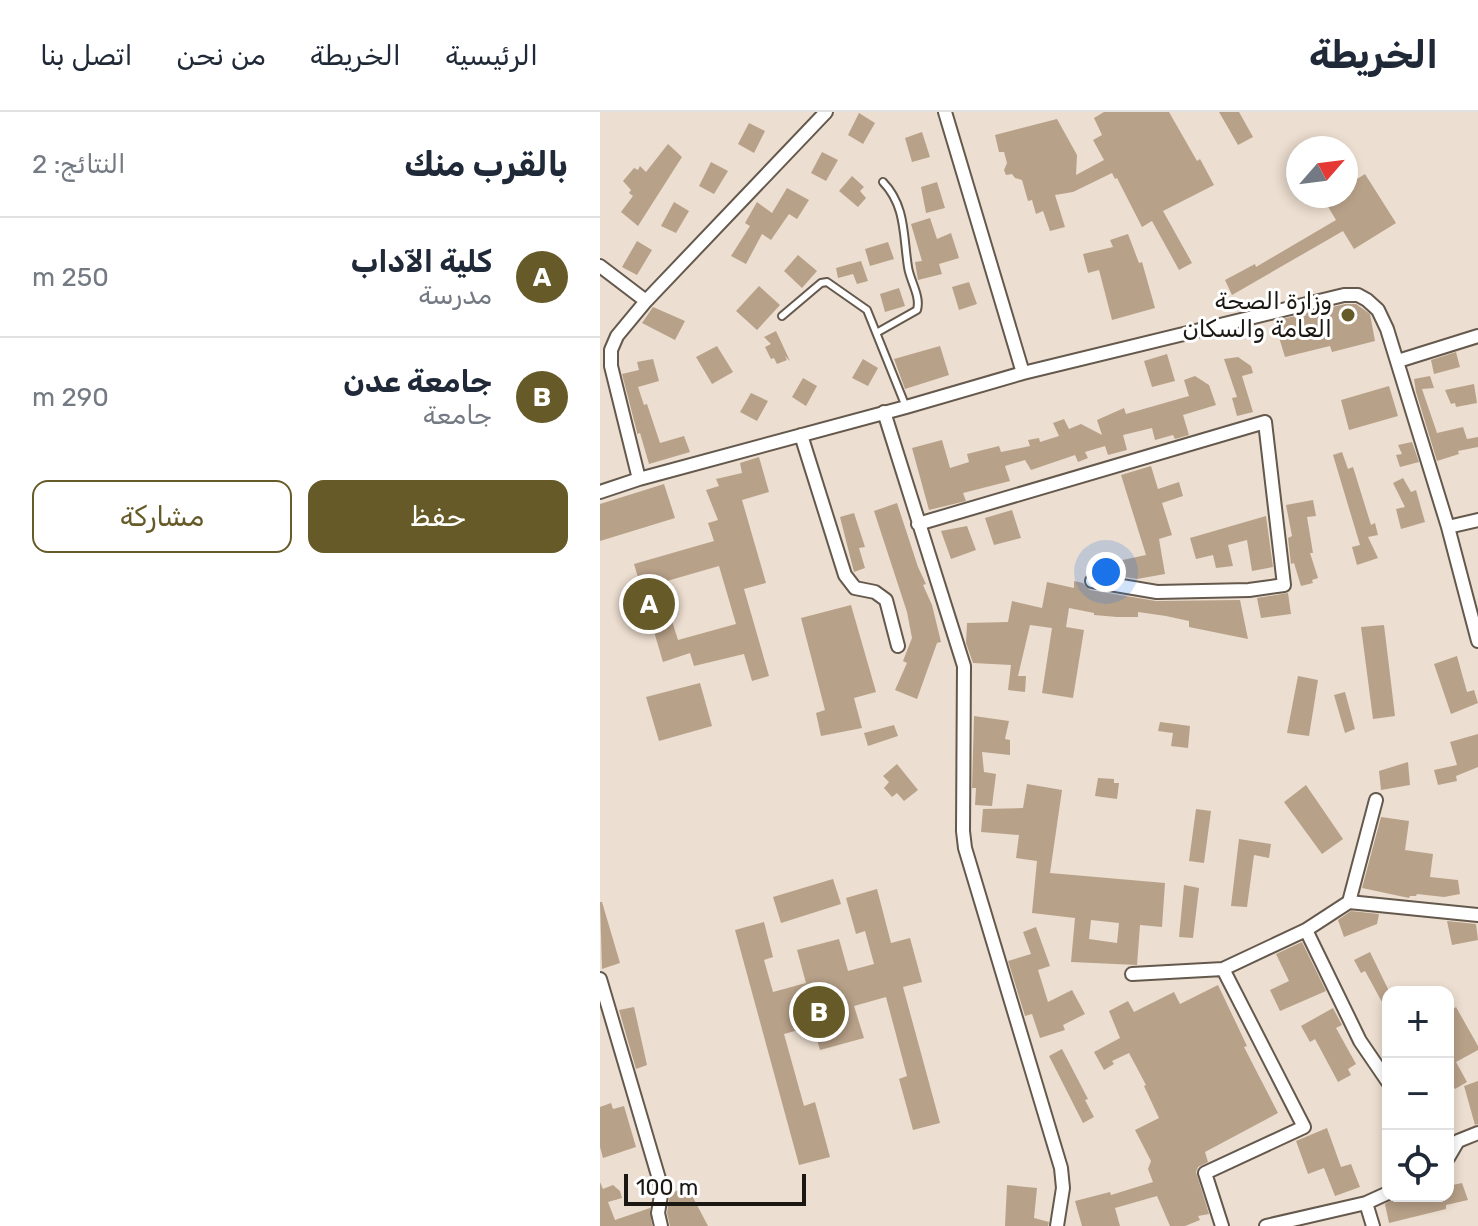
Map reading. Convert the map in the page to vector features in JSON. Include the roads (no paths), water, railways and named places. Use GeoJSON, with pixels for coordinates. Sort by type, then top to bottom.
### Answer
{"type":"FeatureCollection","features":[{"type":"Feature","properties":{"kind":"street"},"geometry":{"type":"LineString","coordinates":[[639,479],[611,366],[611,350],[617,336],[646,301],[826,112]]}},
{"type":"Feature","properties":{"kind":"street"},"geometry":{"type":"LineString","coordinates":[[945,112],[1023,373]]}},
{"type":"Feature","properties":{"kind":"street"},"geometry":{"type":"LineString","coordinates":[[600,266],[646,301]]}},
{"type":"Feature","properties":{"kind":"street"},"geometry":{"type":"LineString","coordinates":[[600,492],[1023,373],[1344,295],[1358,295],[1378,310],[1398,361],[1476,624],[1478,641]]}},
{"type":"Feature","properties":{"kind":"street"},"geometry":{"type":"LineString","coordinates":[[1398,361],[1478,336]]}},
{"type":"Feature","properties":{"kind":"street"},"geometry":{"type":"LineString","coordinates":[[884,412],[964,666],[965,848],[1061,1168],[1063,1188],[1057,1226]]}},
{"type":"Feature","properties":{"kind":"street"},"geometry":{"type":"LineString","coordinates":[[918,524],[1265,422],[1284,585],[1249,590],[1157,592],[1092,581]]}},
{"type":"Feature","properties":{"kind":"street"},"geometry":{"type":"LineString","coordinates":[[801,435],[845,575],[855,588],[875,592],[886,600],[898,646]]}},
{"type":"Feature","properties":{"kind":"street"},"geometry":{"type":"LineString","coordinates":[[1448,527],[1478,520]]}},
{"type":"Feature","properties":{"kind":"street"},"geometry":{"type":"LineString","coordinates":[[1349,902],[1376,800]]}},
{"type":"Feature","properties":{"kind":"street"},"geometry":{"type":"LineString","coordinates":[[1132,974],[1223,969],[1306,930],[1349,902],[1478,915]]}},
{"type":"Feature","properties":{"kind":"street"},"geometry":{"type":"LineString","coordinates":[[1306,930],[1360,1041],[1382,1073]]}},
{"type":"Feature","properties":{"kind":"street"},"geometry":{"type":"LineString","coordinates":[[1222,1226],[1205,1173],[1304,1127],[1223,969]]}},
{"type":"Feature","properties":{"kind":"street"},"geometry":{"type":"LineString","coordinates":[[600,979],[662,1189],[658,1213],[661,1226]]}},
{"type":"Feature","properties":{"kind":"street"},"geometry":{"type":"LineString","coordinates":[[1454,1146],[1458,1141],[1478,1133]]}},
{"type":"Feature","properties":{"kind":"street"},"geometry":{"type":"LineString","coordinates":[[1266,1226],[1322,1220],[1382,1196]]}},
{"type":"Feature","properties":{"kind":"street"},"geometry":{"type":"LineString","coordinates":[[1366,1203],[1373,1226]]}},
{"type":"Feature","properties":{"kind":"lane"},"geometry":{"type":"LineString","coordinates":[[878,332],[917,310],[919,303],[908,269],[904,223],[894,193],[883,182]]}},
{"type":"Feature","properties":{"kind":"lane"},"geometry":{"type":"LineString","coordinates":[[782,316],[821,283],[827,282],[867,310],[906,407]]}},
{"type":"Feature","properties":{"kind":"place","name":"وزارة الصحة العامة والسكان"},"geometry":{"type":"Point","coordinates":[1348,315]}},
{"type":"Feature","properties":{"kind":"place","name":"كلية الآداب"},"geometry":{"type":"Point","coordinates":[649,604]}},
{"type":"Feature","properties":{"kind":"place","name":"جامعة عدن"},"geometry":{"type":"Point","coordinates":[819,1012]}}]}
